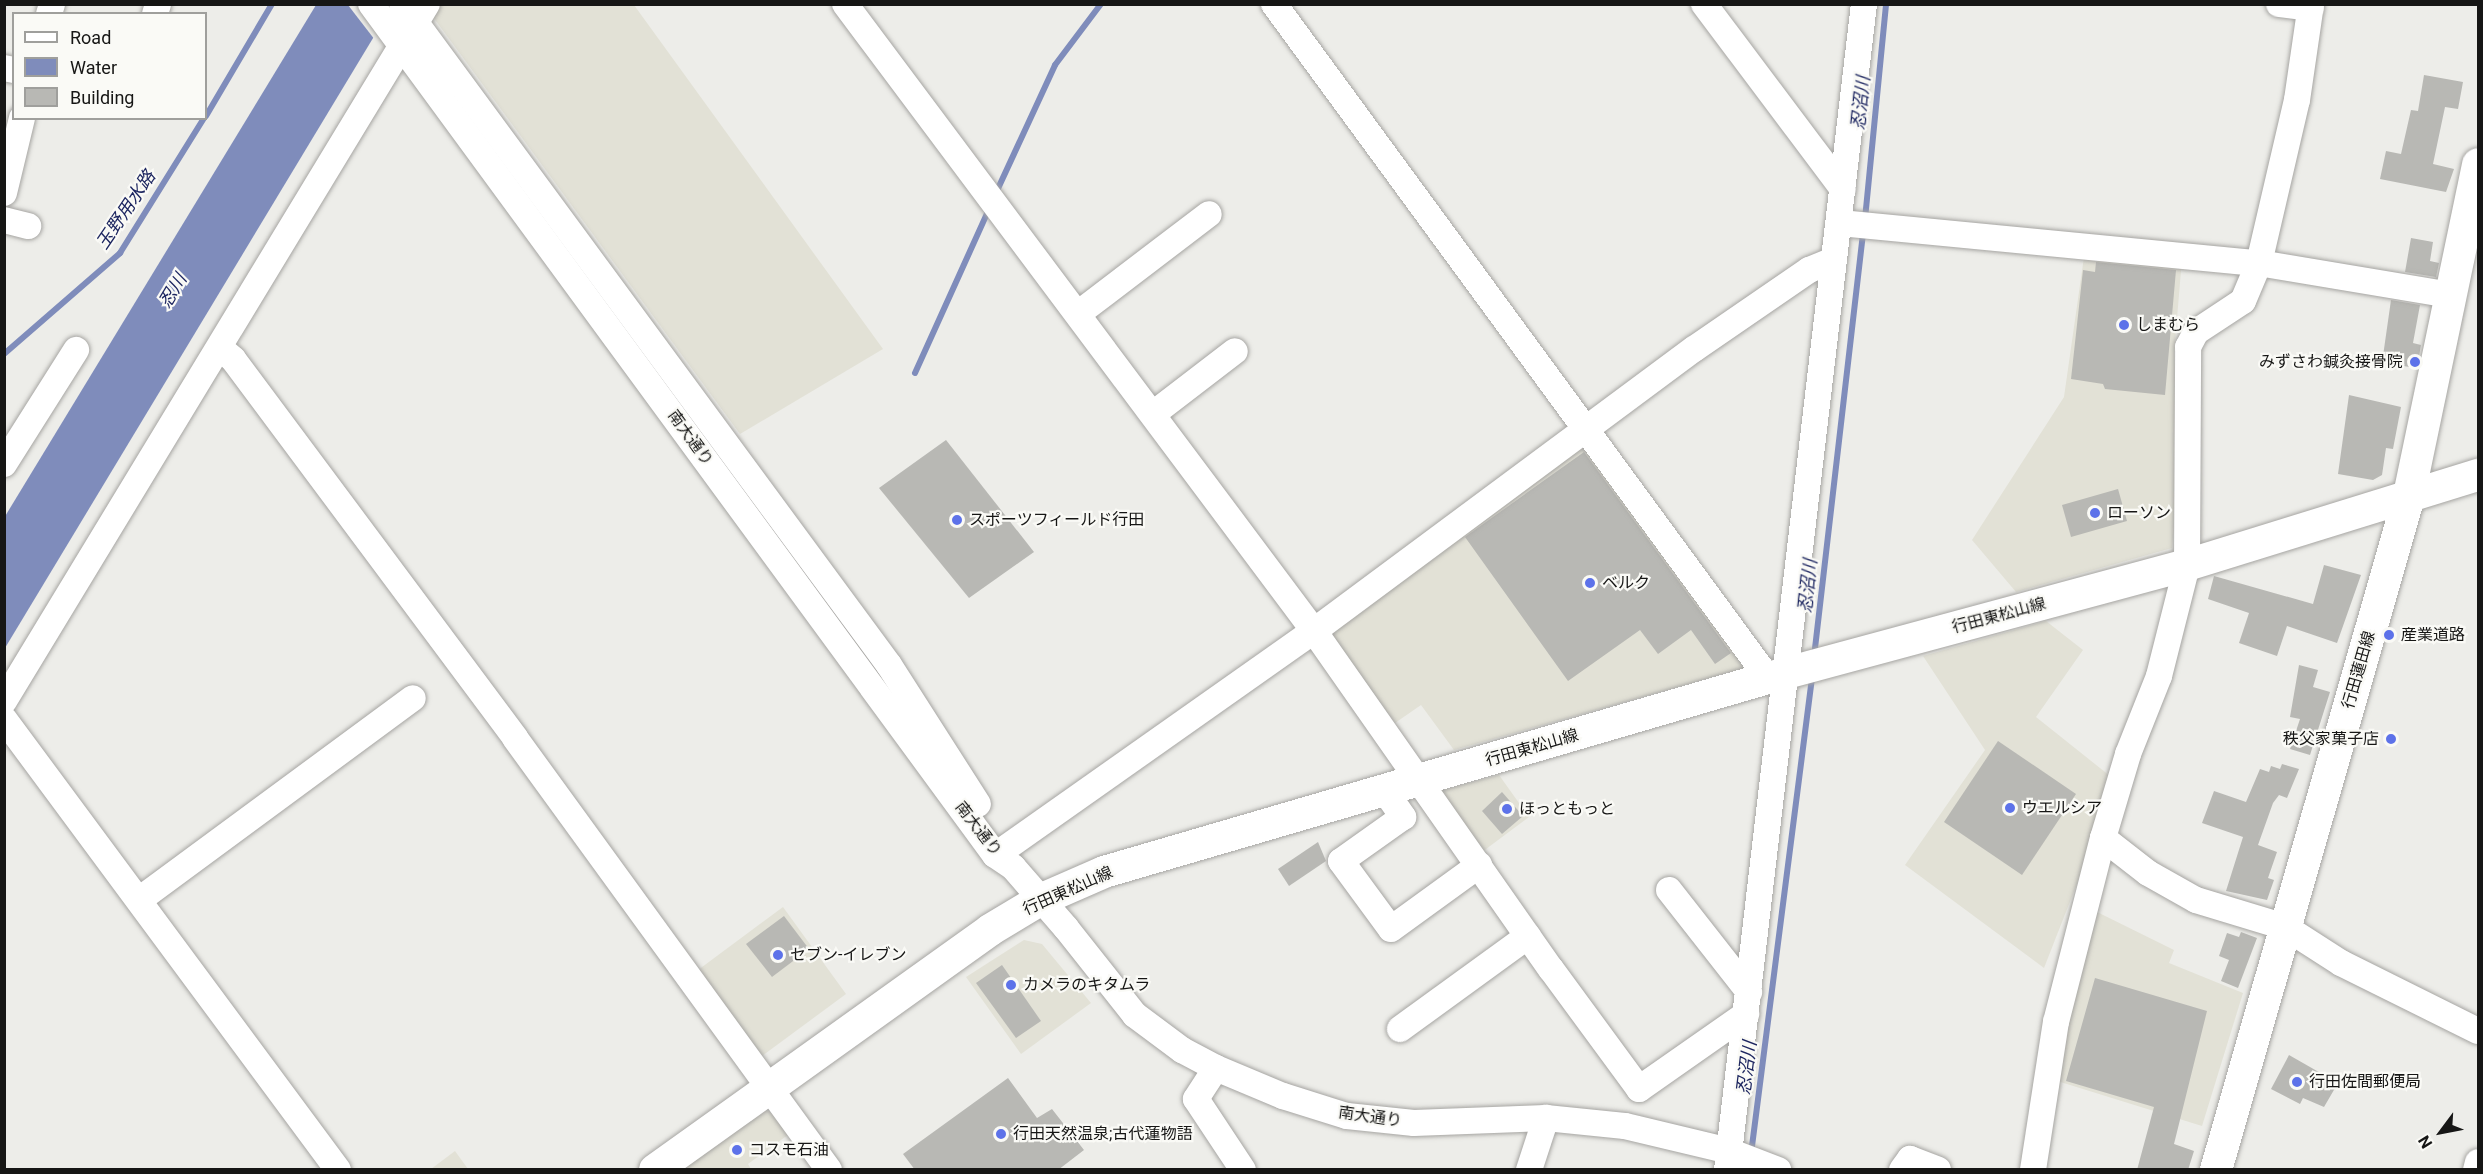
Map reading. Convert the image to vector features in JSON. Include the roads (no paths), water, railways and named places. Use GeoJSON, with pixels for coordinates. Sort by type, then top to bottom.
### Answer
{"type":"FeatureCollection","features":[{"type":"Feature","properties":{"kind":"main road","name":"行田蓮田線"},"geometry":{"type":"LineString","coordinates":[[2216,1170],[2408,500],[2478,164]]}},
{"type":"Feature","properties":{"kind":"main road","name":"行田東松山線"},"geometry":{"type":"LineString","coordinates":[[655,1170],[932,968],[1040,900],[1104,872],[1777,676],[2187,565],[2408,500],[2478,475]]}},
{"type":"Feature","properties":{"kind":"street","name":"南大通り"},"geometry":{"type":"LineString","coordinates":[[371,4],[407,21],[995,855],[1009,857],[1040,900],[1135,1015],[1182,1050],[1216,1068],[1283,1096],[1347,1116],[1414,1123],[1546,1118],[1625,1126],[1728,1160],[1778,1170]]}},
{"type":"Feature","properties":{"kind":"street"},"geometry":{"type":"LineString","coordinates":[[845,4],[1079,313],[1314,632],[1421,780],[1528,936],[1640,1089],[1747,1003]]}},
{"type":"Feature","properties":{"kind":"street"},"geometry":{"type":"LineString","coordinates":[[1274,4],[1587,429],[1777,676]]}},
{"type":"Feature","properties":{"kind":"street"},"geometry":{"type":"LineString","coordinates":[[1704,4],[1843,189]]}},
{"type":"Feature","properties":{"kind":"street"},"geometry":{"type":"LineString","coordinates":[[1728,1160],[1747,1003],[1777,676],[1840,223],[1864,4]]}},
{"type":"Feature","properties":{"kind":"street"},"geometry":{"type":"LineString","coordinates":[[2033,1170],[2056,1022],[2103,838],[2128,754],[2159,676],[2187,565],[2188,347],[2196,332],[2243,301],[2259,263],[2297,100],[2311,6],[2279,4]]}},
{"type":"Feature","properties":{"kind":"street"},"geometry":{"type":"LineString","coordinates":[[4,700],[219,348],[407,21]]}},
{"type":"Feature","properties":{"kind":"street"},"geometry":{"type":"LineString","coordinates":[[4,193],[22,120]]}},
{"type":"Feature","properties":{"kind":"street"},"geometry":{"type":"LineString","coordinates":[[1079,313],[1209,214]]}},
{"type":"Feature","properties":{"kind":"street"},"geometry":{"type":"LineString","coordinates":[[1840,223],[2259,263],[2450,295]]}},
{"type":"Feature","properties":{"kind":"street"},"geometry":{"type":"LineString","coordinates":[[1009,857],[1587,429],[1809,270],[1834,260]]}},
{"type":"Feature","properties":{"kind":"street"},"geometry":{"type":"LineString","coordinates":[[219,348],[247,377],[829,1170]]}},
{"type":"Feature","properties":{"kind":"street"},"geometry":{"type":"LineString","coordinates":[[4,464],[76,350]]}},
{"type":"Feature","properties":{"kind":"street"},"geometry":{"type":"LineString","coordinates":[[1153,414],[1235,351]]}},
{"type":"Feature","properties":{"kind":"street"},"geometry":{"type":"LineString","coordinates":[[139,900],[413,698]]}},
{"type":"Feature","properties":{"kind":"street"},"geometry":{"type":"LineString","coordinates":[[4,719],[338,1170]]}},
{"type":"Feature","properties":{"kind":"street"},"geometry":{"type":"LineString","coordinates":[[1385,791],[1403,817],[1341,861],[1391,929],[1479,865]]}},
{"type":"Feature","properties":{"kind":"street"},"geometry":{"type":"LineString","coordinates":[[2103,838],[2148,873],[2196,900],[2285,927],[2351,968],[2478,1031]]}},
{"type":"Feature","properties":{"kind":"street"},"geometry":{"type":"LineString","coordinates":[[1669,890],[1747,1003]]}},
{"type":"Feature","properties":{"kind":"street"},"geometry":{"type":"LineString","coordinates":[[1400,1029],[1528,936]]}},
{"type":"Feature","properties":{"kind":"street"},"geometry":{"type":"LineString","coordinates":[[1216,1068],[1196,1099],[1243,1170]]}},
{"type":"Feature","properties":{"kind":"street"},"geometry":{"type":"LineString","coordinates":[[1529,1170],[1546,1118]]}},
{"type":"Feature","properties":{"kind":"street"},"geometry":{"type":"LineString","coordinates":[[1902,1170],[1910,1159],[1938,1170]]}},
{"type":"Feature","properties":{"kind":"street"},"geometry":{"type":"LineString","coordinates":[[2476,1170],[2478,1162]]}},
{"type":"Feature","properties":{"kind":"water","name":"忍川"},"geometry":{"type":"Polygon","coordinates":[[[316,5],[393,5],[5,648],[4,518],[316,5]]]}},
{"type":"Feature","properties":{"kind":"waterway","name":"玉野用水路"},"geometry":{"type":"LineString","coordinates":[[207,114],[272,4]]}},
{"type":"Feature","properties":{"kind":"waterway"},"geometry":{"type":"LineString","coordinates":[[995,195],[1055,65],[1101,4]]}},
{"type":"Feature","properties":{"kind":"waterway","name":"忍沼川"},"geometry":{"type":"LineString","coordinates":[[1865,219],[1886,4]]}},
{"type":"Feature","properties":{"kind":"waterway","name":"玉野用水路"},"geometry":{"type":"LineString","coordinates":[[4,354],[120,253],[203,120]]}},
{"type":"Feature","properties":{"kind":"waterway"},"geometry":{"type":"LineString","coordinates":[[915,373],[990,207]]}},
{"type":"Feature","properties":{"kind":"waterway","name":"忍沼川"},"geometry":{"type":"LineString","coordinates":[[1814,657],[1863,232]]}},
{"type":"Feature","properties":{"kind":"waterway","name":"忍沼川"},"geometry":{"type":"LineString","coordinates":[[1751,1154],[1812,676]]}},
{"type":"Feature","properties":{"kind":"place","name":"しまむら"},"geometry":{"type":"Point","coordinates":[2124,325]}},
{"type":"Feature","properties":{"kind":"place","name":"みずさわ鍼灸接骨院"},"geometry":{"type":"Point","coordinates":[2415,362]}},
{"type":"Feature","properties":{"kind":"place","name":"ローソン"},"geometry":{"type":"Point","coordinates":[2095,513]}},
{"type":"Feature","properties":{"kind":"place","name":"スポーツフィールド行田"},"geometry":{"type":"Point","coordinates":[957,520]}},
{"type":"Feature","properties":{"kind":"place","name":"ベルク"},"geometry":{"type":"Point","coordinates":[1590,583]}},
{"type":"Feature","properties":{"kind":"place","name":"産業道路"},"geometry":{"type":"Point","coordinates":[2389,635]}},
{"type":"Feature","properties":{"kind":"place","name":"秩父家菓子店"},"geometry":{"type":"Point","coordinates":[2391,739]}},
{"type":"Feature","properties":{"kind":"place","name":"ウエルシア"},"geometry":{"type":"Point","coordinates":[2010,808]}},
{"type":"Feature","properties":{"kind":"place","name":"ほっともっと"},"geometry":{"type":"Point","coordinates":[1507,809]}},
{"type":"Feature","properties":{"kind":"place","name":"セブン-イレブン"},"geometry":{"type":"Point","coordinates":[778,955]}},
{"type":"Feature","properties":{"kind":"place","name":"カメラのキタムラ"},"geometry":{"type":"Point","coordinates":[1011,985]}},
{"type":"Feature","properties":{"kind":"place","name":"行田佐間郵便局"},"geometry":{"type":"Point","coordinates":[2297,1082]}},
{"type":"Feature","properties":{"kind":"place","name":"行田天然温泉;古代蓮物語"},"geometry":{"type":"Point","coordinates":[1001,1134]}},
{"type":"Feature","properties":{"kind":"place","name":"コスモ石油"},"geometry":{"type":"Point","coordinates":[737,1150]}}]}
